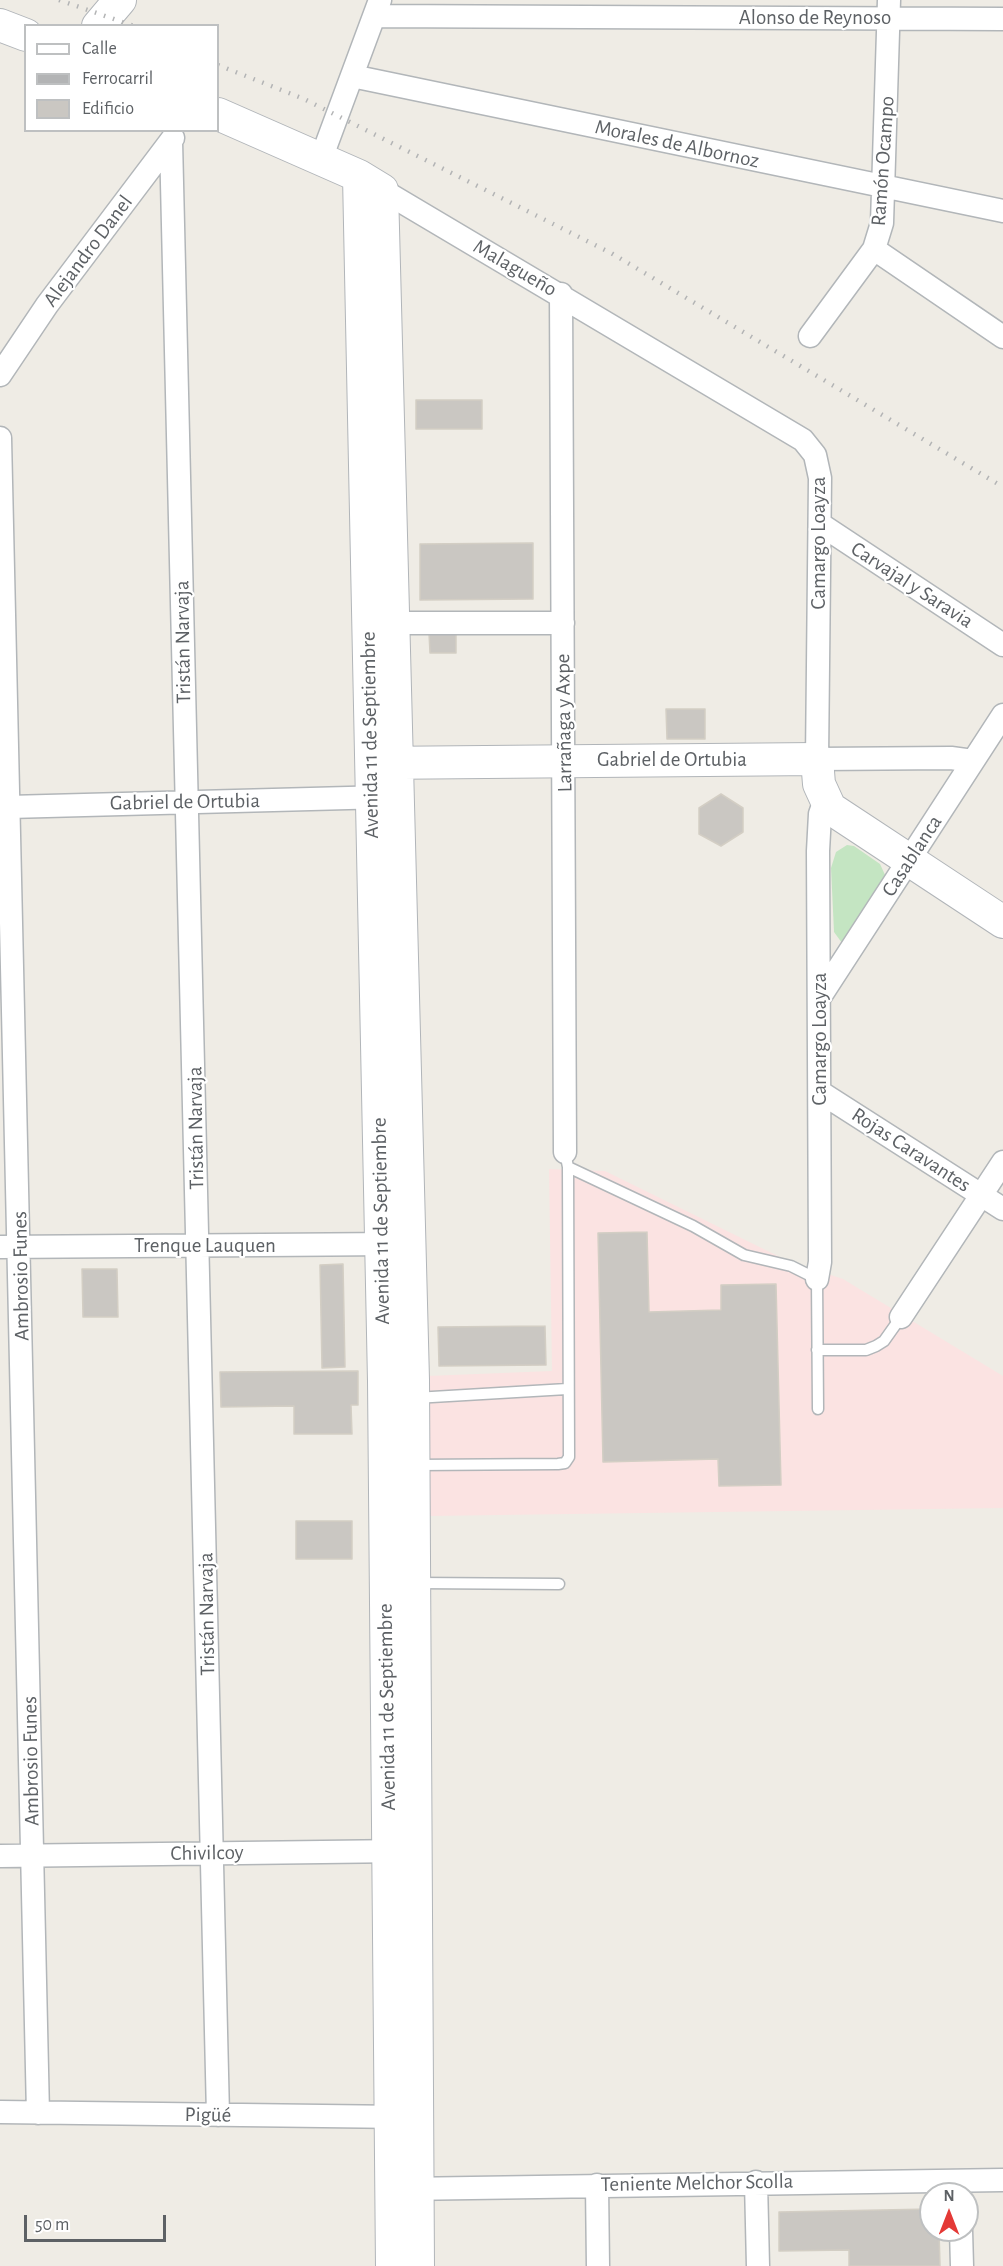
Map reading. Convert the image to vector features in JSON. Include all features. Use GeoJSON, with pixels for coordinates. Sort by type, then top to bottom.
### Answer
{"type":"FeatureCollection","features":[{"type":"Feature","properties":{"kind":"main road"},"geometry":{"type":"LineString","coordinates":[[100,24],[120,0]]}},
{"type":"Feature","properties":{"kind":"main road"},"geometry":{"type":"LineString","coordinates":[[0,25],[24,34]]}},
{"type":"Feature","properties":{"kind":"main road","name":"Malagueño"},"geometry":{"type":"LineString","coordinates":[[219,114],[370,183]]}},
{"type":"Feature","properties":{"kind":"main road","name":"Avenida 11 de Septiembre"},"geometry":{"type":"LineString","coordinates":[[370,183],[393,623],[383,763]]}},
{"type":"Feature","properties":{"kind":"main road","name":"Avenida 11 de Septiembre"},"geometry":{"type":"LineString","coordinates":[[370,183],[399,1398],[402,2117],[404,2189],[418,2266]]}},
{"type":"Feature","properties":{"kind":"main road"},"geometry":{"type":"LineString","coordinates":[[817,759],[819,784],[825,800],[843,818],[1003,922]]}},
{"type":"Feature","properties":{"kind":"main road","name":"Gabriel de Ortubia"},"geometry":{"type":"LineString","coordinates":[[383,763],[817,759]]}},
{"type":"Feature","properties":{"kind":"main road","name":"Avenida 11 de Septiembre"},"geometry":{"type":"LineString","coordinates":[[392,2266],[404,2189]]}},
{"type":"Feature","properties":{"kind":"street","name":"Alonso de Reynoso"},"geometry":{"type":"LineString","coordinates":[[377,8],[889,9],[1003,19]]}},
{"type":"Feature","properties":{"kind":"street"},"geometry":{"type":"LineString","coordinates":[[321,159],[377,8]]}},
{"type":"Feature","properties":{"kind":"street","name":"Ramón Ocampo"},"geometry":{"type":"LineString","coordinates":[[810,336],[874,249],[882,223],[885,188],[889,9]]}},
{"type":"Feature","properties":{"kind":"street","name":"Morales de Albornoz"},"geometry":{"type":"LineString","coordinates":[[352,76],[1003,211]]}},
{"type":"Feature","properties":{"kind":"street","name":"Alejandro Danel"},"geometry":{"type":"LineString","coordinates":[[0,375],[47,305],[175,136]]}},
{"type":"Feature","properties":{"kind":"street","name":"Tristán Narvaja"},"geometry":{"type":"LineString","coordinates":[[175,136],[218,2115]]}},
{"type":"Feature","properties":{"kind":"street","name":"Malagueño"},"geometry":{"type":"LineString","coordinates":[[370,183],[561,294],[803,440]]}},
{"type":"Feature","properties":{"kind":"street"},"geometry":{"type":"LineString","coordinates":[[874,249],[1003,337]]}},
{"type":"Feature","properties":{"kind":"street","name":"Larrañaga y Axpe"},"geometry":{"type":"LineString","coordinates":[[561,294],[567,1160]]}},
{"type":"Feature","properties":{"kind":"street","name":"Ambrosio Funes"},"geometry":{"type":"LineString","coordinates":[[0,438],[4,727],[9,807],[6,903],[10,1247],[33,1855],[38,2113]]}},
{"type":"Feature","properties":{"kind":"street","name":"Camargo Loayza"},"geometry":{"type":"LineString","coordinates":[[803,440],[815,455],[819,469],[817,759]]}},
{"type":"Feature","properties":{"kind":"street","name":"Carvajal y Saravia"},"geometry":{"type":"LineString","coordinates":[[820,525],[1003,645]]}},
{"type":"Feature","properties":{"kind":"street"},"geometry":{"type":"LineString","coordinates":[[393,623],[562,623]]}},
{"type":"Feature","properties":{"kind":"street","name":"Casablanca"},"geometry":{"type":"LineString","coordinates":[[820,998],[1003,716]]}},
{"type":"Feature","properties":{"kind":"street","name":"Gabriel de Ortubia"},"geometry":{"type":"LineString","coordinates":[[817,759],[951,758],[973,761]]}},
{"type":"Feature","properties":{"kind":"street","name":"Gabriel de Ortubia"},"geometry":{"type":"LineString","coordinates":[[9,807],[384,797]]}},
{"type":"Feature","properties":{"kind":"street","name":"Camargo Loayza"},"geometry":{"type":"LineString","coordinates":[[818,1279],[820,1262],[820,998],[818,851],[820,814],[825,800]]}},
{"type":"Feature","properties":{"kind":"street","name":"Rojas Caravantes"},"geometry":{"type":"LineString","coordinates":[[820,1092],[1003,1209]]}},
{"type":"Feature","properties":{"kind":"street"},"geometry":{"type":"LineString","coordinates":[[901,1317],[1003,1162]]}},
{"type":"Feature","properties":{"kind":"street","name":"Trenque Lauquen"},"geometry":{"type":"LineString","coordinates":[[10,1247],[394,1244]]}},
{"type":"Feature","properties":{"kind":"street","name":"Chivilcoy"},"geometry":{"type":"LineString","coordinates":[[0,1856],[401,1851]]}},
{"type":"Feature","properties":{"kind":"street","name":"Pigüé"},"geometry":{"type":"LineString","coordinates":[[0,2112],[402,2117]]}},
{"type":"Feature","properties":{"kind":"street","name":"Teniente Melchor Scolla"},"geometry":{"type":"LineString","coordinates":[[979,2185],[1003,2181]]}},
{"type":"Feature","properties":{"kind":"street"},"geometry":{"type":"LineString","coordinates":[[756,2182],[758,2266]]}},
{"type":"Feature","properties":{"kind":"street","name":"Teniente Melchor Scolla"},"geometry":{"type":"LineString","coordinates":[[404,2189],[756,2182],[919,2187]]}},
{"type":"Feature","properties":{"kind":"street"},"geometry":{"type":"LineString","coordinates":[[597,2185],[598,2266]]}},
{"type":"Feature","properties":{"kind":"street"},"geometry":{"type":"LineString","coordinates":[[961,2242],[962,2266]]}},
{"type":"Feature","properties":{"kind":"lane"},"geometry":{"type":"LineString","coordinates":[[399,1465],[565,1462],[569,1457],[567,1160],[744,1255],[790,1266],[818,1279],[818,1409]]}},
{"type":"Feature","properties":{"kind":"lane"},"geometry":{"type":"LineString","coordinates":[[817,1350],[866,1350],[884,1341],[901,1317]]}},
{"type":"Feature","properties":{"kind":"lane"},"geometry":{"type":"LineString","coordinates":[[399,1398],[567,1389]]}},
{"type":"Feature","properties":{"kind":"lane"},"geometry":{"type":"LineString","coordinates":[[400,1583],[559,1584]]}},
{"type":"Feature","properties":{"kind":"shaded area"},"geometry":{"type":"Polygon","coordinates":[[[549,1169],[605,1171],[788,1261],[843,1279],[1003,1376],[1003,1508],[427,1516],[427,1376],[552,1371],[549,1169]]]}},
{"type":"Feature","properties":{"kind":"green space"},"geometry":{"type":"Polygon","coordinates":[[[847,845],[854,846],[880,864],[886,877],[842,943],[834,932],[831,868],[836,852],[847,845]]]}},
{"type":"Feature","properties":{"kind":"building"},"geometry":{"type":"Polygon","coordinates":[[[416,400],[482,400],[482,429],[416,429],[416,400]]]}},
{"type":"Feature","properties":{"kind":"building"},"geometry":{"type":"Polygon","coordinates":[[[533,543],[533,599],[420,600],[420,544],[533,543]]]}},
{"type":"Feature","properties":{"kind":"building"},"geometry":{"type":"Polygon","coordinates":[[[456,632],[456,653],[430,653],[429,633],[456,632]]]}},
{"type":"Feature","properties":{"kind":"building"},"geometry":{"type":"Polygon","coordinates":[[[666,709],[705,709],[705,739],[667,739],[666,709]]]}},
{"type":"Feature","properties":{"kind":"building"},"geometry":{"type":"Polygon","coordinates":[[[721,794],[743,808],[743,832],[721,846],[699,834],[699,808],[721,794]]]}},
{"type":"Feature","properties":{"kind":"building"},"geometry":{"type":"Polygon","coordinates":[[[647,1232],[649,1312],[721,1310],[721,1285],[776,1284],[781,1485],[719,1486],[718,1459],[603,1462],[598,1233],[647,1232]]]}},
{"type":"Feature","properties":{"kind":"building"},"geometry":{"type":"Polygon","coordinates":[[[343,1264],[345,1367],[322,1368],[320,1265],[343,1264]]]}},
{"type":"Feature","properties":{"kind":"building"},"geometry":{"type":"Polygon","coordinates":[[[82,1269],[117,1269],[118,1317],[83,1317],[82,1269]]]}},
{"type":"Feature","properties":{"kind":"building"},"geometry":{"type":"Polygon","coordinates":[[[545,1326],[546,1365],[439,1366],[438,1327],[545,1326]]]}},
{"type":"Feature","properties":{"kind":"building"},"geometry":{"type":"Polygon","coordinates":[[[358,1371],[358,1405],[351,1405],[352,1434],[294,1434],[294,1406],[221,1407],[220,1372],[358,1371]]]}},
{"type":"Feature","properties":{"kind":"building"},"geometry":{"type":"Polygon","coordinates":[[[296,1521],[352,1521],[352,1559],[296,1559],[296,1521]]]}},
{"type":"Feature","properties":{"kind":"building"},"geometry":{"type":"Polygon","coordinates":[[[919,2209],[919,2242],[939,2242],[940,2266],[849,2266],[849,2250],[779,2251],[779,2212],[919,2209]]]}},
{"type":"Feature","properties":{"kind":"railway"},"geometry":{"type":"LineString","coordinates":[[59,0],[128,24]]}},
{"type":"Feature","properties":{"kind":"railway"},"geometry":{"type":"LineString","coordinates":[[219,65],[304,99],[611,253],[1003,487]]}}]}
